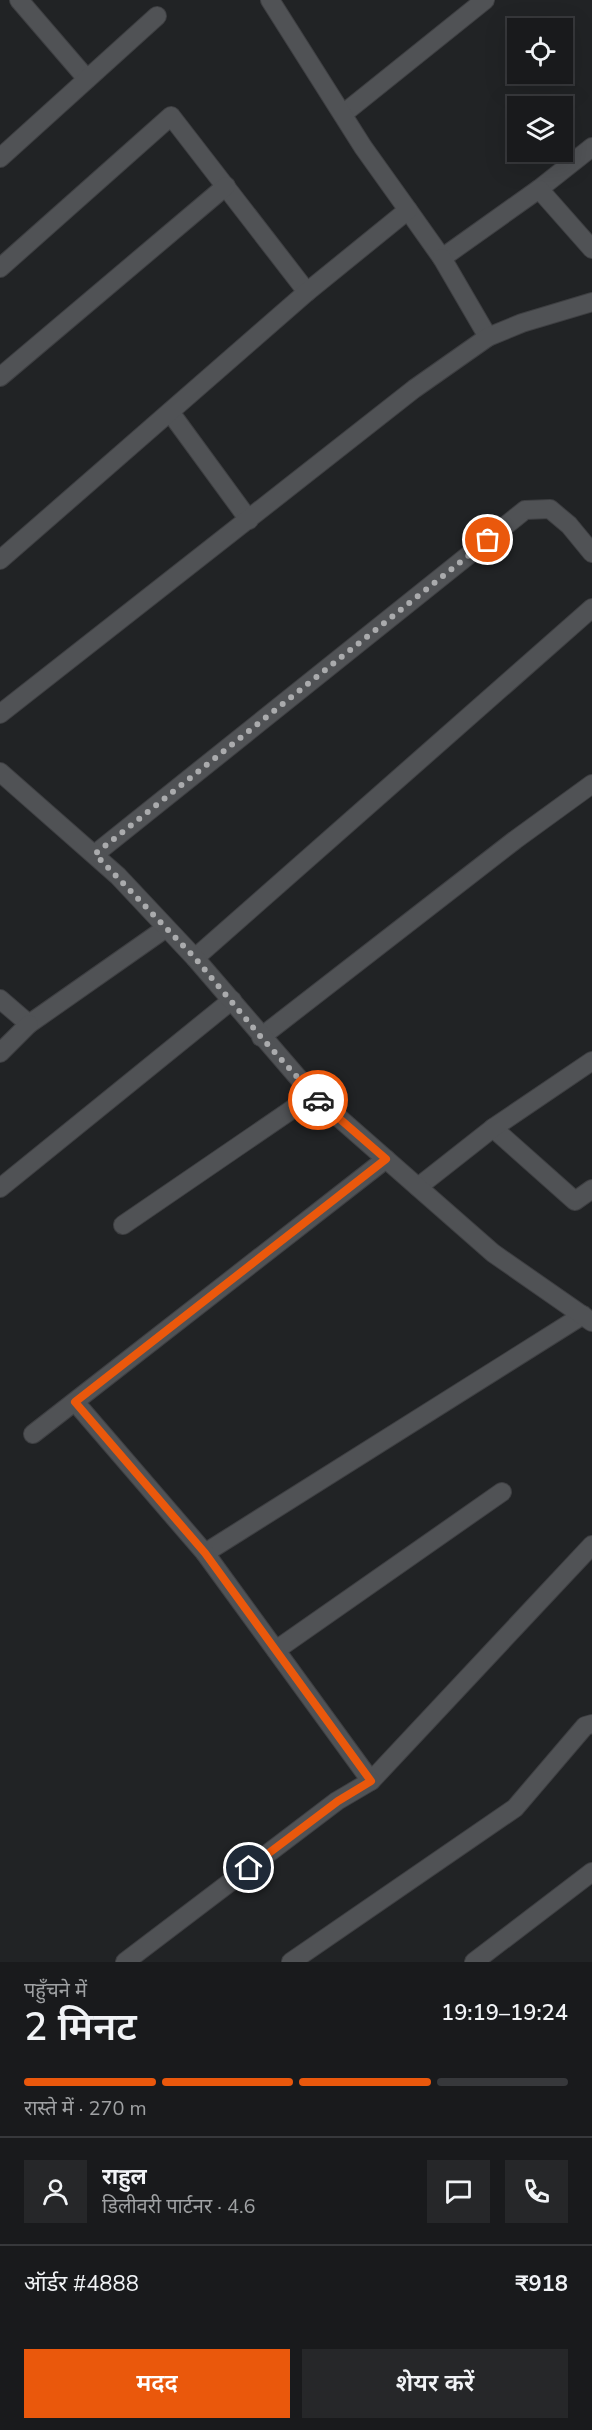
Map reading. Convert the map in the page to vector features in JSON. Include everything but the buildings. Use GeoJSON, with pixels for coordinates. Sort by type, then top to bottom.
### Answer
{"type":"FeatureCollection","features":[{"type":"Feature","properties":{"kind":"street"},"geometry":{"type":"LineString","coordinates":[[19,0],[87,79]]}},
{"type":"Feature","properties":{"kind":"street"},"geometry":{"type":"LineString","coordinates":[[270,0],[343,114],[442,258],[488,338]]}},
{"type":"Feature","properties":{"kind":"street"},"geometry":{"type":"LineString","coordinates":[[343,114],[485,0]]}},
{"type":"Feature","properties":{"kind":"street"},"geometry":{"type":"LineString","coordinates":[[0,158],[157,16]]}},
{"type":"Feature","properties":{"kind":"street"},"geometry":{"type":"LineString","coordinates":[[0,268],[171,116],[307,292]]}},
{"type":"Feature","properties":{"kind":"street"},"geometry":{"type":"LineString","coordinates":[[442,258],[539,189],[592,147]]}},
{"type":"Feature","properties":{"kind":"street"},"geometry":{"type":"LineString","coordinates":[[0,377],[226,186]]}},
{"type":"Feature","properties":{"kind":"street"},"geometry":{"type":"LineString","coordinates":[[539,189],[592,249]]}},
{"type":"Feature","properties":{"kind":"street"},"geometry":{"type":"LineString","coordinates":[[0,560],[307,292],[408,210]]}},
{"type":"Feature","properties":{"kind":"street"},"geometry":{"type":"LineString","coordinates":[[0,714],[414,389],[488,338],[522,324],[592,302]]}},
{"type":"Feature","properties":{"kind":"street"},"geometry":{"type":"LineString","coordinates":[[170,411],[249,520]]}},
{"type":"Feature","properties":{"kind":"street"},"geometry":{"type":"LineString","coordinates":[[95,854],[525,510],[550,509],[569,525],[592,553]]}},
{"type":"Feature","properties":{"kind":"street"},"geometry":{"type":"LineString","coordinates":[[195,958],[592,608]]}},
{"type":"Feature","properties":{"kind":"street"},"geometry":{"type":"LineString","coordinates":[[0,772],[95,854],[166,927],[313,1095],[493,1253],[588,1319],[205,1553]]}},
{"type":"Feature","properties":{"kind":"street"},"geometry":{"type":"LineString","coordinates":[[261,1037],[515,840],[592,784]]}},
{"type":"Feature","properties":{"kind":"street"},"geometry":{"type":"LineString","coordinates":[[0,1053],[29,1024],[166,927]]}},
{"type":"Feature","properties":{"kind":"street"},"geometry":{"type":"LineString","coordinates":[[0,999],[29,1024]]}},
{"type":"Feature","properties":{"kind":"street"},"geometry":{"type":"LineString","coordinates":[[0,1188],[232,1000]]}},
{"type":"Feature","properties":{"kind":"street"},"geometry":{"type":"LineString","coordinates":[[418,1187],[494,1128],[592,1061]]}},
{"type":"Feature","properties":{"kind":"street"},"geometry":{"type":"LineString","coordinates":[[123,1225],[313,1095]]}},
{"type":"Feature","properties":{"kind":"street"},"geometry":{"type":"LineString","coordinates":[[494,1128],[575,1201],[592,1189]]}},
{"type":"Feature","properties":{"kind":"street"},"geometry":{"type":"LineString","coordinates":[[33,1434],[386,1159]]}},
{"type":"Feature","properties":{"kind":"street"},"geometry":{"type":"LineString","coordinates":[[75,1402],[205,1553],[371,1781]]}},
{"type":"Feature","properties":{"kind":"street"},"geometry":{"type":"LineString","coordinates":[[276,1650],[502,1492]]}},
{"type":"Feature","properties":{"kind":"street"},"geometry":{"type":"LineString","coordinates":[[125,1962],[338,1801],[371,1781],[592,1545]]}},
{"type":"Feature","properties":{"kind":"street"},"geometry":{"type":"LineString","coordinates":[[291,1962],[515,1808],[585,1726],[592,1724]]}},
{"type":"Feature","properties":{"kind":"street"},"geometry":{"type":"LineString","coordinates":[[474,1962],[592,1872]]}},
{"type":"Feature","properties":{"kind":"way so far"},"geometry":{"type":"LineString","coordinates":[[318,1100],[261,1037],[195,958],[95,854],[488,540]]}},
{"type":"Feature","properties":{"kind":"route"},"geometry":{"type":"LineString","coordinates":[[249,1868],[338,1801],[371,1781],[205,1553],[75,1402],[386,1159],[318,1100]]}}]}
